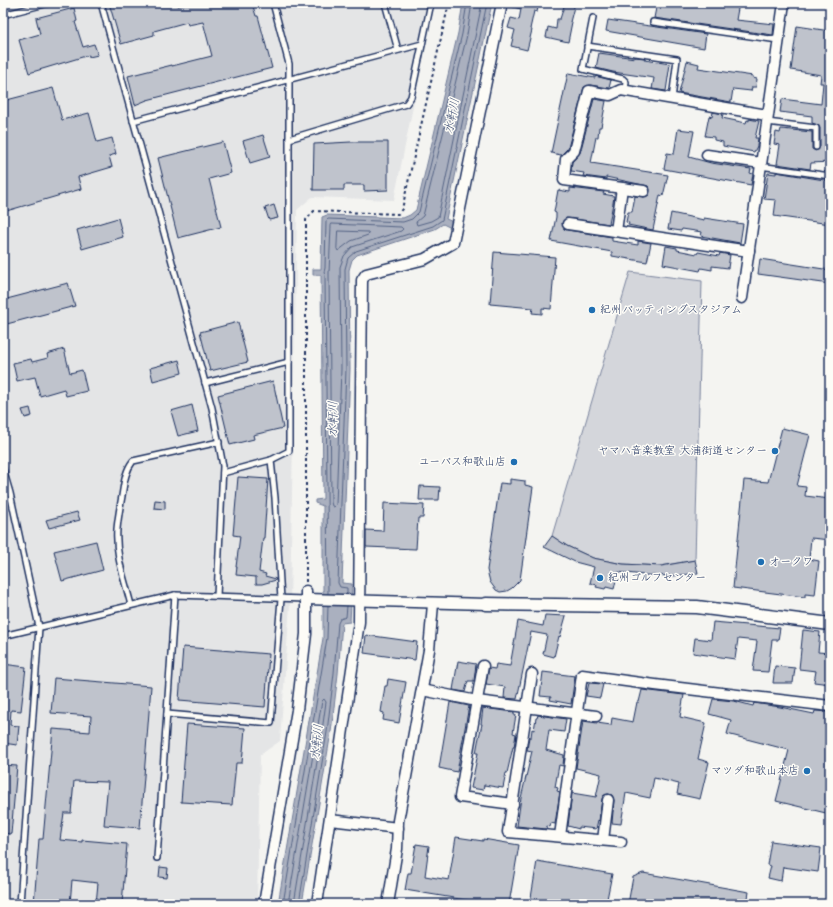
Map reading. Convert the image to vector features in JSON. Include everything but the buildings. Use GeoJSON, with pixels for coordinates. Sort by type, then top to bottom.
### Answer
{"type":"FeatureCollection","features":[{"type":"Feature","properties":{"kind":"street"},"geometry":{"type":"LineString","coordinates":[[317,904],[359,622],[355,601],[362,280],[366,274],[425,259],[453,243],[502,3]]}},
{"type":"Feature","properties":{"kind":"street"},"geometry":{"type":"LineString","coordinates":[[742,298],[784,3]]}},
{"type":"Feature","properties":{"kind":"street"},"geometry":{"type":"LineString","coordinates":[[644,191],[564,180],[566,159],[574,151],[590,91],[610,95],[621,90],[767,119]]}},
{"type":"Feature","properties":{"kind":"street"},"geometry":{"type":"LineString","coordinates":[[707,155],[761,164]]}},
{"type":"Feature","properties":{"kind":"street"},"geometry":{"type":"LineString","coordinates":[[616,231],[622,188]]}},
{"type":"Feature","properties":{"kind":"street"},"geometry":{"type":"LineString","coordinates":[[568,224],[749,251]]}},
{"type":"Feature","properties":{"kind":"street"},"geometry":{"type":"LineString","coordinates":[[264,904],[297,710],[306,634],[306,595],[355,601],[434,604],[697,607],[830,624]]}},
{"type":"Feature","properties":{"kind":"street"},"geometry":{"type":"LineString","coordinates":[[388,904],[397,849],[398,821],[429,650],[434,604]]}},
{"type":"Feature","properties":{"kind":"street"},"geometry":{"type":"LineString","coordinates":[[484,666],[460,797],[513,804]]}},
{"type":"Feature","properties":{"kind":"street"},"geometry":{"type":"LineString","coordinates":[[532,674],[508,832],[621,842]]}},
{"type":"Feature","properties":{"kind":"street"},"geometry":{"type":"LineString","coordinates":[[560,836],[582,675],[830,706]]}},
{"type":"Feature","properties":{"kind":"street"},"geometry":{"type":"LineString","coordinates":[[422,690],[477,701],[596,716]]}},
{"type":"Feature","properties":{"kind":"street"},"geometry":{"type":"LineString","coordinates":[[603,840],[608,800]]}},
{"type":"Feature","properties":{"kind":"street"},"geometry":{"type":"LineString","coordinates":[[330,820],[398,828]]}},
{"type":"Feature","properties":{"kind":"lane"},"geometry":{"type":"LineString","coordinates":[[3,15],[49,3]]}},
{"type":"Feature","properties":{"kind":"lane"},"geometry":{"type":"LineString","coordinates":[[101,3],[212,408],[224,466],[217,596]]}},
{"type":"Feature","properties":{"kind":"lane"},"geometry":{"type":"LineString","coordinates":[[223,473],[271,460],[289,451],[290,64],[273,3]]}},
{"type":"Feature","properties":{"kind":"lane"},"geometry":{"type":"LineString","coordinates":[[385,3],[398,50]]}},
{"type":"Feature","properties":{"kind":"lane"},"geometry":{"type":"LineString","coordinates":[[289,139],[406,104],[411,97],[430,3]]}},
{"type":"Feature","properties":{"kind":"lane"},"geometry":{"type":"LineString","coordinates":[[593,18],[583,69],[623,79],[626,82],[625,91]]}},
{"type":"Feature","properties":{"kind":"lane"},"geometry":{"type":"LineString","coordinates":[[653,22],[778,40]]}},
{"type":"Feature","properties":{"kind":"lane"},"geometry":{"type":"LineString","coordinates":[[133,121],[422,44]]}},
{"type":"Feature","properties":{"kind":"lane"},"geometry":{"type":"LineString","coordinates":[[587,46],[677,59],[672,99]]}},
{"type":"Feature","properties":{"kind":"lane"},"geometry":{"type":"LineString","coordinates":[[767,119],[816,128],[816,147]]}},
{"type":"Feature","properties":{"kind":"lane"},"geometry":{"type":"LineString","coordinates":[[761,164],[830,176]]}},
{"type":"Feature","properties":{"kind":"lane"},"geometry":{"type":"LineString","coordinates":[[205,383],[289,362]]}},
{"type":"Feature","properties":{"kind":"lane"},"geometry":{"type":"LineString","coordinates":[[131,605],[117,544],[118,522],[125,478],[129,466],[133,461],[219,442]]}},
{"type":"Feature","properties":{"kind":"lane"},"geometry":{"type":"LineString","coordinates":[[166,714],[271,723],[281,599],[275,498],[271,460]]}},
{"type":"Feature","properties":{"kind":"lane"},"geometry":{"type":"LineString","coordinates":[[3,469],[10,493],[39,628],[20,904]]}},
{"type":"Feature","properties":{"kind":"lane"},"geometry":{"type":"LineString","coordinates":[[3,636],[175,595],[281,599],[306,595]]}},
{"type":"Feature","properties":{"kind":"lane"},"geometry":{"type":"LineString","coordinates":[[157,858],[175,595]]}},
{"type":"Feature","properties":{"kind":"path"},"geometry":{"type":"LineString","coordinates":[[306,595],[306,220],[314,211],[398,214],[402,209],[449,3]]}},
{"type":"Feature","properties":{"kind":"shaded area"},"geometry":{"type":"Polygon","coordinates":[[[3,3],[434,3],[394,200],[312,197],[297,210],[290,605],[280,741],[260,755],[257,904],[3,904],[3,3]]]}},
{"type":"Feature","properties":{"kind":"shaded area","name":"紀州ゴルフセンター"},"geometry":{"type":"Polygon","coordinates":[[[630,272],[702,281],[695,560],[661,566],[623,564],[593,558],[567,546],[552,536],[630,272]]]}},
{"type":"Feature","properties":{"kind":"water","name":"水軒川"},"geometry":{"type":"Polygon","coordinates":[[[463,3],[492,3],[446,219],[453,222],[451,228],[443,224],[435,229],[357,255],[352,260],[349,270],[350,369],[342,583],[352,584],[350,622],[342,623],[331,732],[302,904],[278,904],[323,638],[323,506],[315,503],[315,500],[323,499],[321,275],[313,275],[313,269],[321,269],[322,217],[327,215],[403,218],[416,210],[458,33],[463,3]]]}},
{"type":"Feature","properties":{"kind":"place","name":"紀州バッティングスタジアム"},"geometry":{"type":"Point","coordinates":[592,310]}},
{"type":"Feature","properties":{"kind":"place","name":"ヤマハ音楽教室 大浦街道センター"},"geometry":{"type":"Point","coordinates":[775,451]}},
{"type":"Feature","properties":{"kind":"place","name":"ユーバス和歌山店"},"geometry":{"type":"Point","coordinates":[514,462]}},
{"type":"Feature","properties":{"kind":"place","name":"オークワ"},"geometry":{"type":"Point","coordinates":[761,562]}},
{"type":"Feature","properties":{"kind":"place","name":"紀州ゴルフセンター"},"geometry":{"type":"Point","coordinates":[600,578]}},
{"type":"Feature","properties":{"kind":"place","name":"マツダ和歌山本店"},"geometry":{"type":"Point","coordinates":[807,771]}}]}
